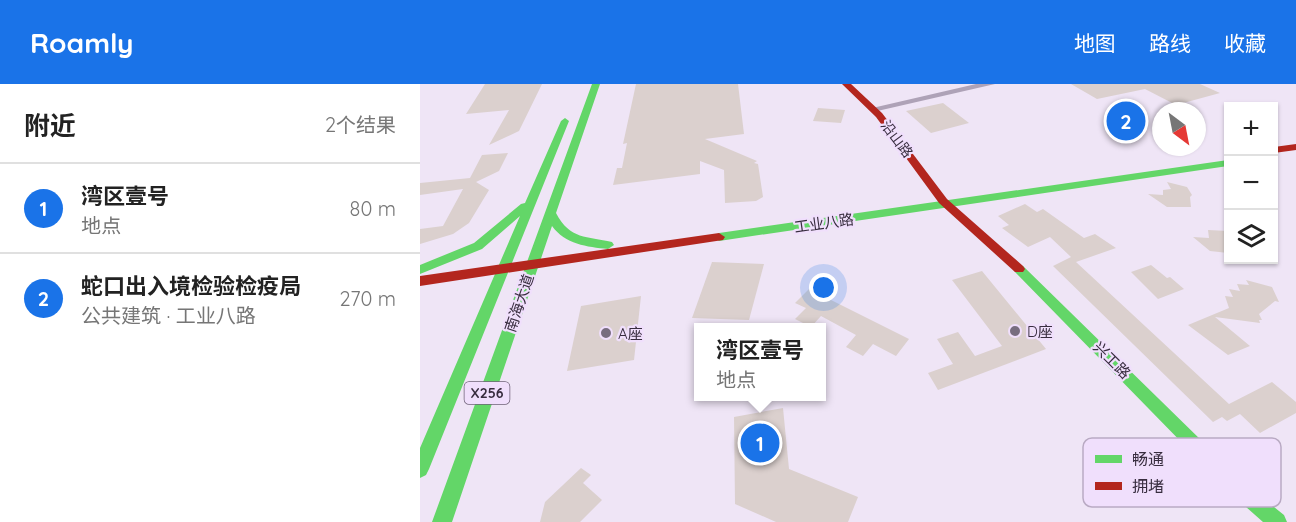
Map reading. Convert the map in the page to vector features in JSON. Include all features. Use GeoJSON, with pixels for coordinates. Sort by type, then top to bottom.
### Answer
{"type":"FeatureCollection","features":[{"type":"Feature","properties":{"kind":"street","name":"南海大道"},"geometry":{"type":"LineString","coordinates":[[442,522],[596,84]]}},
{"type":"Feature","properties":{"kind":"street","name":"沿山路"},"geometry":{"type":"LineString","coordinates":[[846,84],[873,109],[946,203]]}},
{"type":"Feature","properties":{"kind":"street"},"geometry":{"type":"LineString","coordinates":[[873,109],[990,84]]}},
{"type":"Feature","properties":{"kind":"street","name":"南海大道"},"geometry":{"type":"LineString","coordinates":[[420,469],[572,104]]}},
{"type":"Feature","properties":{"kind":"street"},"geometry":{"type":"LineString","coordinates":[[1278,149],[1296,147]]}},
{"type":"Feature","properties":{"kind":"street"},"geometry":{"type":"LineString","coordinates":[[1278,155],[1296,153]]}},
{"type":"Feature","properties":{"kind":"street","name":"工业八路"},"geometry":{"type":"LineString","coordinates":[[535,260],[608,245],[946,203],[1224,159]]}},
{"type":"Feature","properties":{"kind":"street","name":"工业八路"},"geometry":{"type":"LineString","coordinates":[[420,270],[535,260],[1224,164]]}},
{"type":"Feature","properties":{"kind":"street"},"geometry":{"type":"LineString","coordinates":[[420,270],[456,258],[487,240],[534,196]]}},
{"type":"Feature","properties":{"kind":"street","name":"兴工路"},"geometry":{"type":"LineString","coordinates":[[946,203],[1041,287],[1189,438]]}},
{"type":"Feature","properties":{"kind":"street"},"geometry":{"type":"LineString","coordinates":[[551,214],[555,225],[564,234],[588,243],[608,245]]}},
{"type":"Feature","properties":{"kind":"street","name":"工业八路"},"geometry":{"type":"LineString","coordinates":[[420,281],[507,263]]}},
{"type":"Feature","properties":{"kind":"street","name":"兴工路"},"geometry":{"type":"LineString","coordinates":[[1259,507],[1277,522]]}},
{"type":"Feature","properties":{"kind":"building"},"geometry":{"type":"Polygon","coordinates":[[[485,84],[542,84],[519,131],[489,145],[509,110],[466,114],[485,84]]]}},
{"type":"Feature","properties":{"kind":"building"},"geometry":{"type":"Polygon","coordinates":[[[636,84],[738,84],[744,134],[705,139],[757,161],[754,163],[758,164],[763,197],[756,201],[725,203],[724,170],[700,161],[700,174],[613,185],[617,168],[622,168],[627,143],[623,144],[636,84]]]}},
{"type":"Feature","properties":{"kind":"building"},"geometry":{"type":"Polygon","coordinates":[[[1071,84],[1200,84],[1220,93],[1187,102],[1170,102],[1145,89],[1097,99],[1071,84]]]}},
{"type":"Feature","properties":{"kind":"building"},"geometry":{"type":"Polygon","coordinates":[[[943,103],[969,123],[931,133],[906,111],[943,103]]]}},
{"type":"Feature","properties":{"kind":"building"},"geometry":{"type":"Polygon","coordinates":[[[818,108],[845,110],[841,123],[813,121],[818,108]]]}},
{"type":"Feature","properties":{"kind":"building"},"geometry":{"type":"Polygon","coordinates":[[[508,153],[499,171],[476,182],[489,190],[469,223],[453,234],[420,244],[420,229],[443,226],[463,189],[420,195],[420,183],[470,178],[482,155],[508,153]]]}},
{"type":"Feature","properties":{"kind":"building"},"geometry":{"type":"Polygon","coordinates":[[[1167,182],[1187,187],[1192,195],[1190,197],[1191,207],[1167,207],[1148,194],[1163,195],[1163,190],[1171,189],[1167,182]]]}},
{"type":"Feature","properties":{"kind":"building"},"geometry":{"type":"Polygon","coordinates":[[[1025,204],[1037,212],[1043,209],[1084,238],[1095,234],[1116,248],[1076,262],[1229,404],[1272,382],[1296,402],[1296,413],[1260,433],[1240,414],[1227,421],[1222,417],[1213,422],[1053,266],[1071,257],[1050,237],[1028,247],[1002,228],[1009,225],[998,216],[1025,204]]]}},
{"type":"Feature","properties":{"kind":"building"},"geometry":{"type":"Polygon","coordinates":[[[1208,230],[1224,231],[1224,253],[1210,251],[1193,237],[1209,238],[1208,230]]]}},
{"type":"Feature","properties":{"kind":"building"},"geometry":{"type":"Polygon","coordinates":[[[712,262],[764,264],[749,320],[692,318],[712,262]]]}},
{"type":"Feature","properties":{"kind":"building"},"geometry":{"type":"Polygon","coordinates":[[[1151,265],[1184,289],[1158,299],[1131,272],[1151,265]]]}},
{"type":"Feature","properties":{"kind":"building","name":"D座"},"geometry":{"type":"Polygon","coordinates":[[[982,271],[1046,349],[938,390],[928,373],[953,364],[937,339],[958,332],[975,356],[1002,346],[952,280],[982,271]]]}},
{"type":"Feature","properties":{"kind":"building"},"geometry":{"type":"Polygon","coordinates":[[[1246,280],[1272,287],[1279,302],[1275,301],[1259,314],[1262,320],[1259,320],[1260,323],[1215,317],[1250,346],[1228,355],[1188,325],[1229,308],[1225,296],[1233,297],[1229,289],[1240,291],[1237,284],[1249,285],[1246,280]]]}},
{"type":"Feature","properties":{"kind":"building"},"geometry":{"type":"Polygon","coordinates":[[[809,289],[909,339],[896,356],[873,344],[863,356],[846,347],[856,335],[821,316],[815,323],[803,323],[795,319],[806,308],[795,303],[809,289]]]}},
{"type":"Feature","properties":{"kind":"building","name":"A座"},"geometry":{"type":"Polygon","coordinates":[[[641,296],[634,360],[567,371],[581,306],[641,296]]]}},
{"type":"Feature","properties":{"kind":"building"},"geometry":{"type":"Polygon","coordinates":[[[783,408],[789,469],[858,497],[848,522],[776,522],[735,504],[734,417],[783,408]]]}},
{"type":"Feature","properties":{"kind":"building"},"geometry":{"type":"Polygon","coordinates":[[[581,468],[591,475],[583,483],[602,500],[580,522],[540,522],[545,502],[581,468]]]}},
{"type":"Feature","properties":{"kind":"traffic: fast"},"geometry":{"type":"LineString","coordinates":[[442,522],[596,84]]}},
{"type":"Feature","properties":{"kind":"traffic: fast"},"geometry":{"type":"LineString","coordinates":[[420,469],[565,121]]}},
{"type":"Feature","properties":{"kind":"traffic: fast"},"geometry":{"type":"LineString","coordinates":[[719,237],[1224,164]]}},
{"type":"Feature","properties":{"kind":"traffic: fast"},"geometry":{"type":"LineString","coordinates":[[420,270],[478,246],[525,206]]}},
{"type":"Feature","properties":{"kind":"traffic: fast"},"geometry":{"type":"LineString","coordinates":[[551,214],[560,229],[574,238],[608,245]]}},
{"type":"Feature","properties":{"kind":"traffic: fast"},"geometry":{"type":"LineString","coordinates":[[1019,269],[1188,438]]}},
{"type":"Feature","properties":{"kind":"traffic: fast"},"geometry":{"type":"LineString","coordinates":[[1259,507],[1277,522]]}},
{"type":"Feature","properties":{"kind":"traffic: jam"},"geometry":{"type":"LineString","coordinates":[[846,84],[879,115],[943,201],[1019,269]]}},
{"type":"Feature","properties":{"kind":"traffic: jam"},"geometry":{"type":"LineString","coordinates":[[1278,149],[1296,147]]}},
{"type":"Feature","properties":{"kind":"traffic: jam"},"geometry":{"type":"LineString","coordinates":[[420,281],[719,237]]}},
{"type":"Feature","properties":{"kind":"place","name":"蛇口出入境检验检疫局"},"geometry":{"type":"Point","coordinates":[1126,121]}},
{"type":"Feature","properties":{"kind":"place","name":"D座"},"geometry":{"type":"Point","coordinates":[1015,331]}},
{"type":"Feature","properties":{"kind":"place","name":"A座"},"geometry":{"type":"Point","coordinates":[606,333]}},
{"type":"Feature","properties":{"kind":"place","name":"湾区壹号"},"geometry":{"type":"Point","coordinates":[760,443]}}]}
